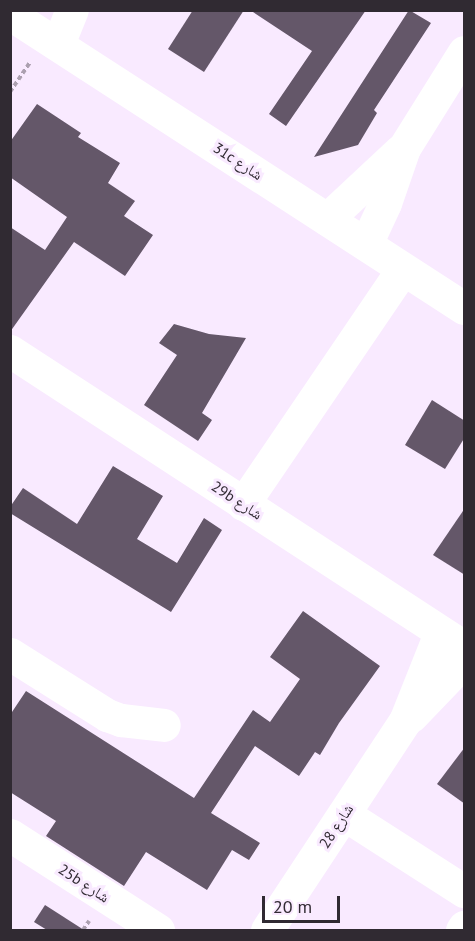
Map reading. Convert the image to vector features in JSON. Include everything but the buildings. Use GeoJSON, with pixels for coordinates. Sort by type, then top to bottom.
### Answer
{"type":"FeatureCollection","features":[{"type":"Feature","properties":{"kind":"street"},"geometry":{"type":"LineString","coordinates":[[58,44],[72,10]]}},
{"type":"Feature","properties":{"kind":"street","name":"31c شارع"},"geometry":{"type":"LineString","coordinates":[[28,17],[58,44],[465,309]]}},
{"type":"Feature","properties":{"kind":"street"},"geometry":{"type":"LineString","coordinates":[[366,244],[385,203],[404,148],[465,52]]}},
{"type":"Feature","properties":{"kind":"street"},"geometry":{"type":"LineString","coordinates":[[327,219],[404,148]]}},
{"type":"Feature","properties":{"kind":"street"},"geometry":{"type":"LineString","coordinates":[[243,504],[403,269]]}},
{"type":"Feature","properties":{"kind":"street","name":"29b شارع"},"geometry":{"type":"LineString","coordinates":[[10,351],[452,640]]}},
{"type":"Feature","properties":{"kind":"street","name":"شارع 28"},"geometry":{"type":"LineString","coordinates":[[267,930],[405,721],[452,640]]}},
{"type":"Feature","properties":{"kind":"street"},"geometry":{"type":"LineString","coordinates":[[10,654],[107,716],[164,725]]}},
{"type":"Feature","properties":{"kind":"street","name":"شارع 28"},"geometry":{"type":"LineString","coordinates":[[405,721],[465,661]]}},
{"type":"Feature","properties":{"kind":"street"},"geometry":{"type":"LineString","coordinates":[[344,814],[465,891]]}},
{"type":"Feature","properties":{"kind":"street","name":"25b شارع"},"geometry":{"type":"LineString","coordinates":[[10,835],[158,930]]}}]}
